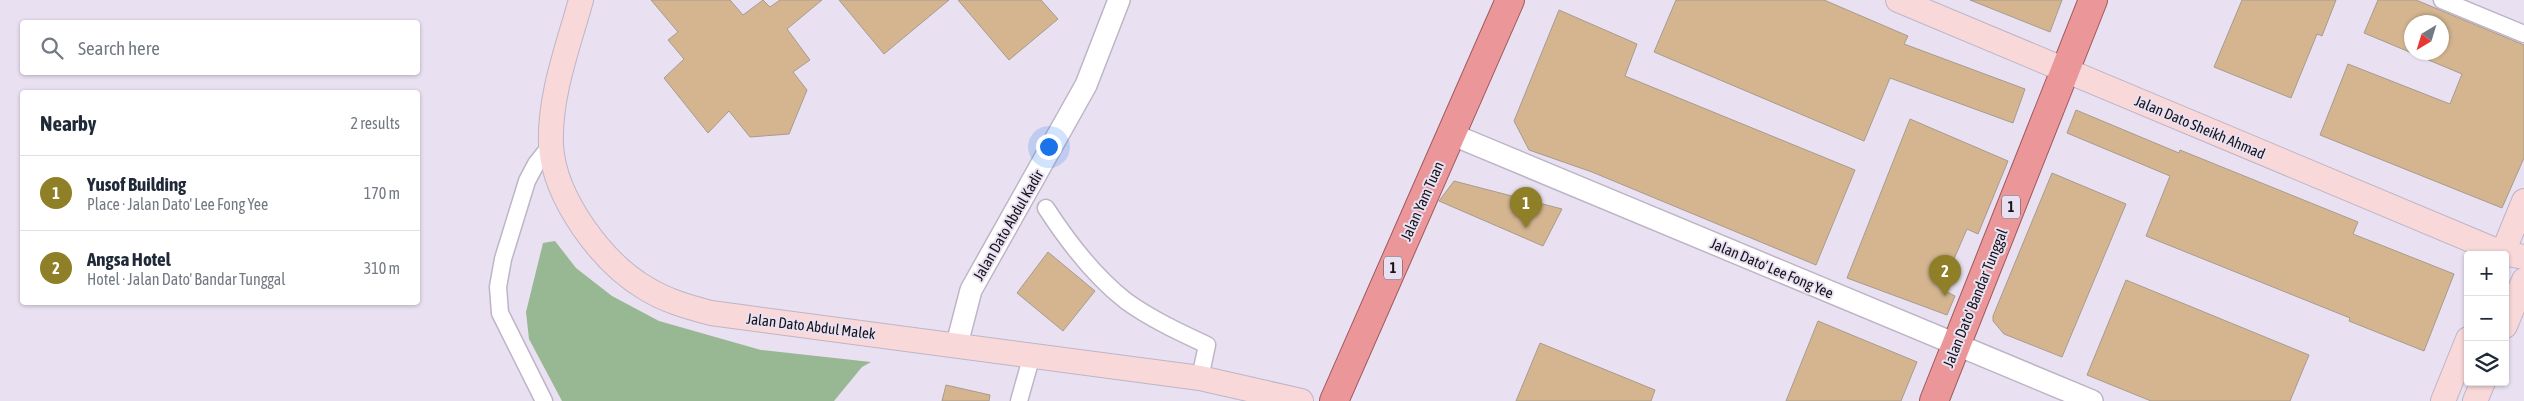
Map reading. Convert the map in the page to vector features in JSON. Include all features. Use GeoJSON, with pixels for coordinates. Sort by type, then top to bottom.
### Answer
{"type":"FeatureCollection","features":[{"type":"Feature","properties":{"kind":"highway","name":"Jalan Yam Tuan"},"geometry":{"type":"LineString","coordinates":[[1334,401],[1510,0]]}},
{"type":"Feature","properties":{"kind":"highway","name":"Jalan Dato' Bandar Tunggal"},"geometry":{"type":"LineString","coordinates":[[1934,401],[2094,0]]}},
{"type":"Feature","properties":{"kind":"main road","name":"Jalan Dato Abdul Malek"},"geometry":{"type":"LineString","coordinates":[[581,0],[554,104],[551,146],[558,182],[573,211],[598,244],[620,270],[646,289],[679,305],[711,313],[957,344],[1200,378],[1239,394],[1301,401]]}},
{"type":"Feature","properties":{"kind":"main road","name":"Jalan Dato Sheikh Ahmad"},"geometry":{"type":"LineString","coordinates":[[1898,0],[2497,251]]}},
{"type":"Feature","properties":{"kind":"main road"},"geometry":{"type":"LineString","coordinates":[[2508,251],[2524,201]]}},
{"type":"Feature","properties":{"kind":"main road"},"geometry":{"type":"LineString","coordinates":[[2509,258],[2524,280],[2509,316]]}},
{"type":"Feature","properties":{"kind":"main road"},"geometry":{"type":"LineString","coordinates":[[2443,401],[2467,341]]}},
{"type":"Feature","properties":{"kind":"main road"},"geometry":{"type":"LineString","coordinates":[[2475,401],[2481,386]]}},
{"type":"Feature","properties":{"kind":"street","name":"Jalan Dato Abdul Kadir"},"geometry":{"type":"LineString","coordinates":[[957,344],[971,290],[1086,84],[1119,0]]}},
{"type":"Feature","properties":{"kind":"street"},"geometry":{"type":"LineString","coordinates":[[2442,0],[2524,34]]}},
{"type":"Feature","properties":{"kind":"street","name":"Jalan Dato' Lee Fong Yee"},"geometry":{"type":"LineString","coordinates":[[1451,134],[2092,401]]}},
{"type":"Feature","properties":{"kind":"street"},"geometry":{"type":"LineString","coordinates":[[544,401],[500,313],[498,288],[503,259],[527,181],[536,164],[551,146]]}},
{"type":"Feature","properties":{"kind":"street"},"geometry":{"type":"LineString","coordinates":[[1046,208],[1066,240],[1126,300],[1161,323],[1207,345],[1200,378]]}},
{"type":"Feature","properties":{"kind":"street"},"geometry":{"type":"LineString","coordinates":[[1019,401],[1032,355]]}},
{"type":"Feature","properties":{"kind":"green space"},"geometry":{"type":"Polygon","coordinates":[[[555,241],[576,268],[612,296],[659,321],[761,350],[871,362],[862,367],[834,401],[562,401],[529,339],[526,312],[543,243],[555,241]]]}},
{"type":"Feature","properties":{"kind":"building"},"geometry":{"type":"Polygon","coordinates":[[[651,0],[730,0],[743,15],[763,0],[770,7],[780,0],[822,0],[787,29],[810,60],[793,72],[807,90],[789,134],[750,137],[729,111],[708,133],[664,78],[684,59],[668,40],[678,32],[651,0]]]}},
{"type":"Feature","properties":{"kind":"building"},"geometry":{"type":"Polygon","coordinates":[[[839,0],[949,0],[884,54],[839,0]]]}},
{"type":"Feature","properties":{"kind":"building"},"geometry":{"type":"Polygon","coordinates":[[[958,0],[1041,0],[1058,19],[1009,60],[958,0]]]}},
{"type":"Feature","properties":{"kind":"building"},"geometry":{"type":"Polygon","coordinates":[[[1676,0],[1824,0],[1908,36],[1904,44],[2025,89],[2013,123],[1890,78],[1864,141],[1654,52],[1676,0]]]}},
{"type":"Feature","properties":{"kind":"building"},"geometry":{"type":"Polygon","coordinates":[[[1970,0],[2062,0],[2050,32],[1970,0]]]}},
{"type":"Feature","properties":{"kind":"building"},"geometry":{"type":"Polygon","coordinates":[[[2242,0],[2336,0],[2322,36],[2317,34],[2291,98],[2214,67],[2242,0]]]}},
{"type":"Feature","properties":{"kind":"building"},"geometry":{"type":"Polygon","coordinates":[[[2378,0],[2416,0],[2524,45],[2524,158],[2502,208],[2320,135],[2348,64],[2450,104],[2462,74],[2429,60],[2449,60],[2449,15],[2404,15],[2404,50],[2364,33],[2378,0]]]}},
{"type":"Feature","properties":{"kind":"building"},"geometry":{"type":"Polygon","coordinates":[[[1559,10],[1637,44],[1625,76],[1855,170],[1816,265],[1592,172],[1529,150],[1514,121],[1559,10]]]}},
{"type":"Feature","properties":{"kind":"building"},"geometry":{"type":"Polygon","coordinates":[[[2076,110],[2179,153],[2180,150],[2358,222],[2353,234],[2454,274],[2424,351],[2349,321],[2350,318],[2146,236],[2170,176],[2067,133],[2076,110]]]}},
{"type":"Feature","properties":{"kind":"building"},"geometry":{"type":"Polygon","coordinates":[[[1910,119],[2008,161],[1978,234],[1967,229],[1941,289],[1955,296],[1947,315],[1847,278],[1910,119]]]}},
{"type":"Feature","properties":{"kind":"building"},"geometry":{"type":"Polygon","coordinates":[[[2052,173],[2126,204],[2062,357],[2004,334],[1993,321],[1993,316],[2052,173]]]}},
{"type":"Feature","properties":{"kind":"building"},"geometry":{"type":"Polygon","coordinates":[[[1454,181],[1562,209],[1543,246],[1439,201],[1454,181]]]}},
{"type":"Feature","properties":{"kind":"building"},"geometry":{"type":"Polygon","coordinates":[[[1048,252],[1095,291],[1063,331],[1017,293],[1048,252]]]}},
{"type":"Feature","properties":{"kind":"building"},"geometry":{"type":"Polygon","coordinates":[[[2126,280],[2309,355],[2290,401],[2151,401],[2087,375],[2126,280]]]}},
{"type":"Feature","properties":{"kind":"building"},"geometry":{"type":"Polygon","coordinates":[[[1818,321],[1917,362],[1901,401],[1786,401],[1818,321]]]}},
{"type":"Feature","properties":{"kind":"building"},"geometry":{"type":"Polygon","coordinates":[[[1540,343],[1655,390],[1651,401],[1516,401],[1540,343]]]}},
{"type":"Feature","properties":{"kind":"building"},"geometry":{"type":"Polygon","coordinates":[[[946,385],[990,395],[989,401],[942,401],[946,385]]]}},
{"type":"Feature","properties":{"kind":"place","name":"Yusof Building"},"geometry":{"type":"Point","coordinates":[1526,228]}},
{"type":"Feature","properties":{"kind":"place","name":"Angsa Hotel"},"geometry":{"type":"Point","coordinates":[1945,296]}}]}
